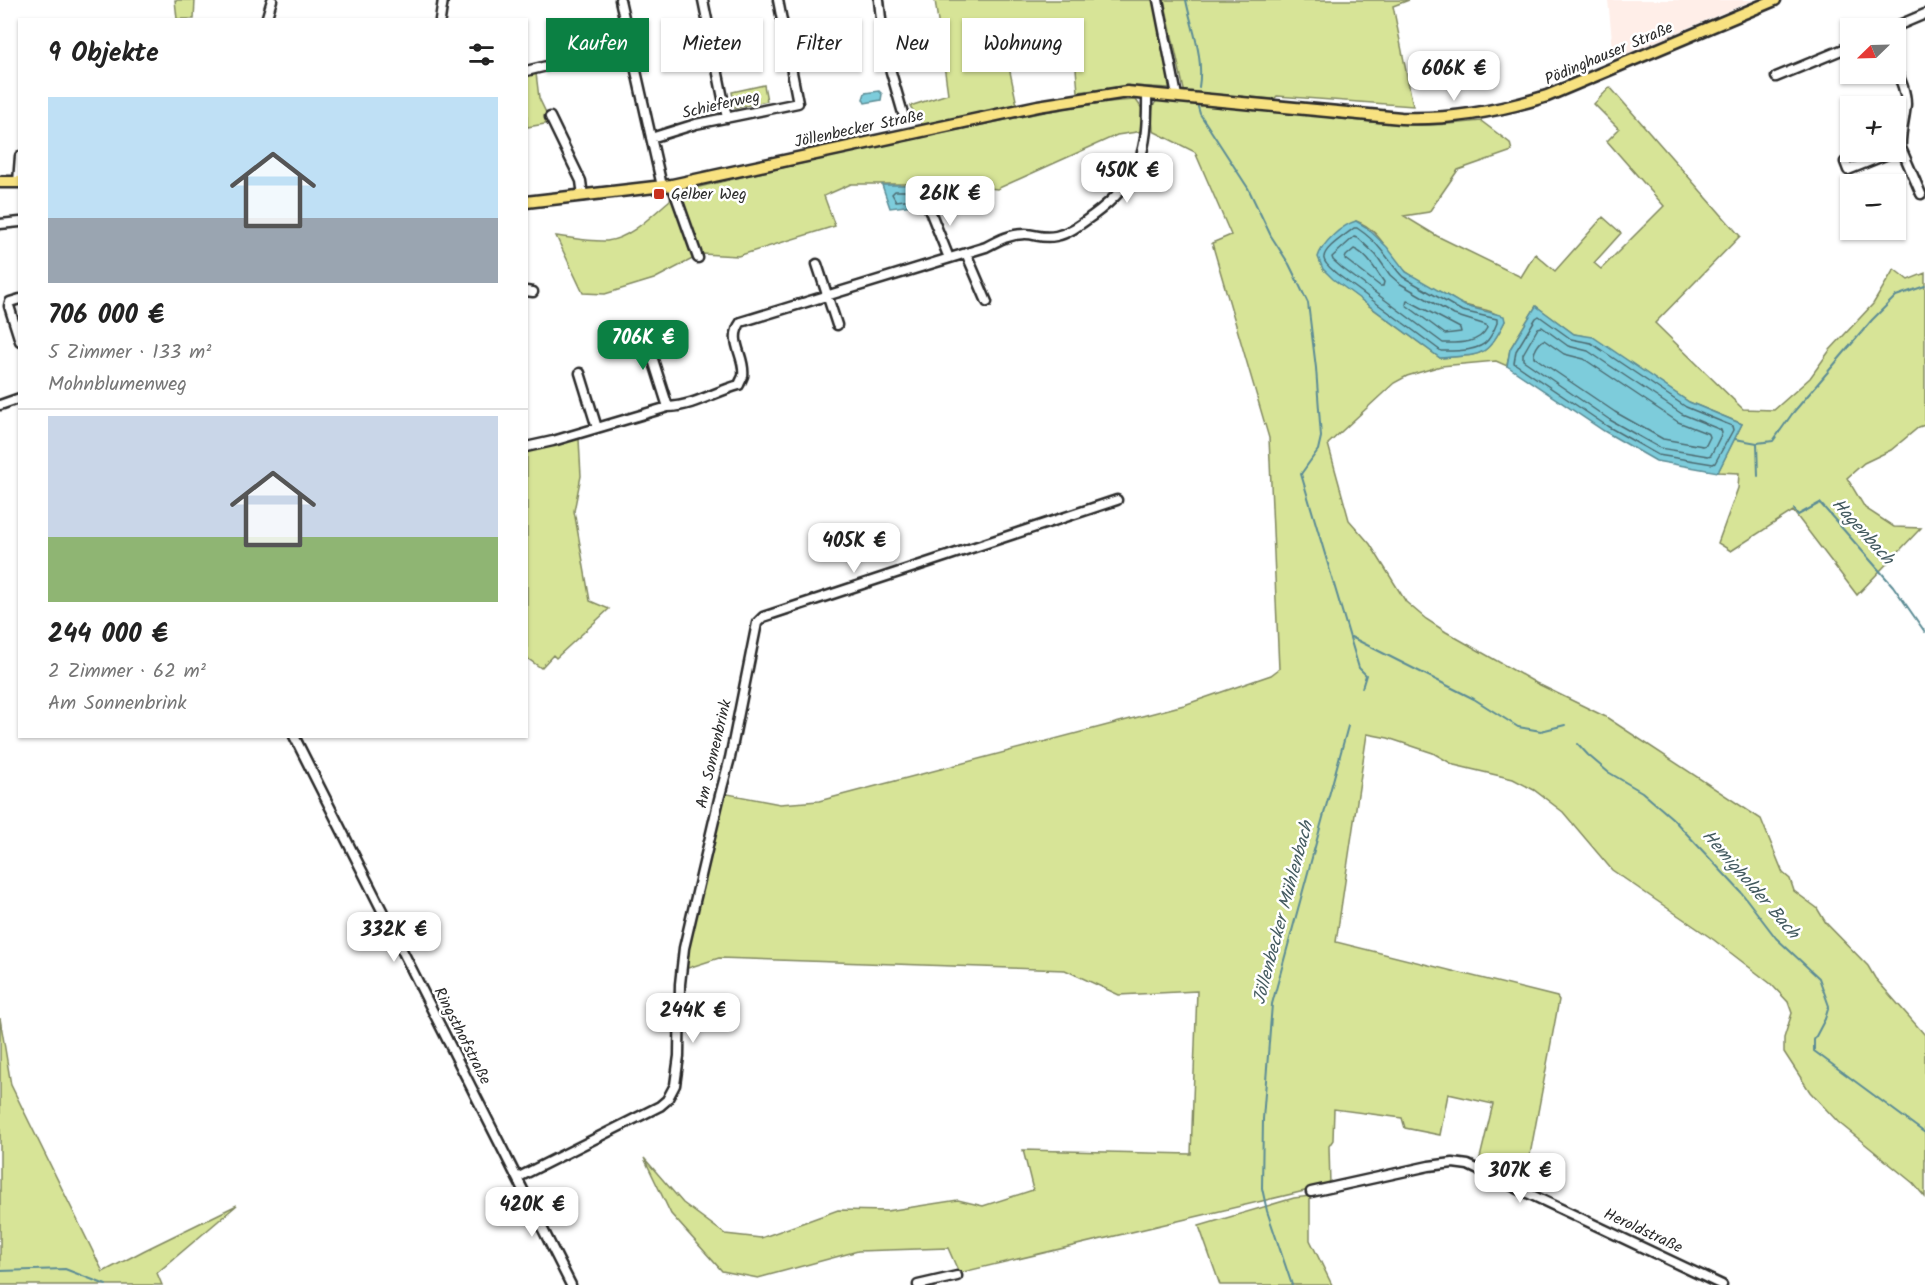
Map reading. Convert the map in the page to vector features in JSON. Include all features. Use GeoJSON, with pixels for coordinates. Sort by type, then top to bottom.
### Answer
{"type":"FeatureCollection","features":[{"type":"Feature","properties":{"kind":"main road","name":"Pödinghauser Straße"},"geometry":{"type":"LineString","coordinates":[[1199,98],[1401,118],[1437,118],[1499,110],[1547,96],[1775,0]]}},
{"type":"Feature","properties":{"kind":"main road","name":"Jöllenbecker Straße"},"geometry":{"type":"LineString","coordinates":[[528,202],[667,186],[1038,106],[1127,92],[1199,98]]}},
{"type":"Feature","properties":{"kind":"main road"},"geometry":{"type":"LineString","coordinates":[[0,182],[18,182]]}},
{"type":"Feature","properties":{"kind":"street"},"geometry":{"type":"LineString","coordinates":[[267,18],[272,0]]}},
{"type":"Feature","properties":{"kind":"street"},"geometry":{"type":"LineString","coordinates":[[440,18],[443,0]]}},
{"type":"Feature","properties":{"kind":"street"},"geometry":{"type":"LineString","coordinates":[[620,0],[624,18]]}},
{"type":"Feature","properties":{"kind":"street"},"geometry":{"type":"LineString","coordinates":[[703,0],[727,118]]}},
{"type":"Feature","properties":{"kind":"street","name":"Schieferweg"},"geometry":{"type":"LineString","coordinates":[[651,138],[696,124],[798,103],[778,0]]}},
{"type":"Feature","properties":{"kind":"street"},"geometry":{"type":"LineString","coordinates":[[879,0],[884,48],[904,117]]}},
{"type":"Feature","properties":{"kind":"street"},"geometry":{"type":"LineString","coordinates":[[1158,0],[1177,96]]}},
{"type":"Feature","properties":{"kind":"street"},"geometry":{"type":"LineString","coordinates":[[1906,22],[1925,14]]}},
{"type":"Feature","properties":{"kind":"street"},"geometry":{"type":"LineString","coordinates":[[1776,77],[1840,51]]}},
{"type":"Feature","properties":{"kind":"street"},"geometry":{"type":"LineString","coordinates":[[528,70],[546,65]]}},
{"type":"Feature","properties":{"kind":"street"},"geometry":{"type":"LineString","coordinates":[[636,72],[651,138],[667,186],[698,258]]}},
{"type":"Feature","properties":{"kind":"street"},"geometry":{"type":"LineString","coordinates":[[528,446],[668,407],[706,399],[715,392],[739,385],[743,375],[735,337],[736,328],[741,322],[986,247],[1004,237],[1027,234],[1039,238],[1069,232],[1114,198],[1133,173],[1142,156],[1148,127],[1147,94]]}},
{"type":"Feature","properties":{"kind":"street"},"geometry":{"type":"LineString","coordinates":[[550,117],[581,181],[583,196]]}},
{"type":"Feature","properties":{"kind":"street"},"geometry":{"type":"LineString","coordinates":[[1845,162],[1848,170],[1868,162]]}},
{"type":"Feature","properties":{"kind":"street"},"geometry":{"type":"LineString","coordinates":[[1904,162],[1921,194]]}},
{"type":"Feature","properties":{"kind":"street"},"geometry":{"type":"LineString","coordinates":[[928,206],[949,258]]}},
{"type":"Feature","properties":{"kind":"street"},"geometry":{"type":"LineString","coordinates":[[0,224],[18,222]]}},
{"type":"Feature","properties":{"kind":"street"},"geometry":{"type":"LineString","coordinates":[[966,252],[987,302]]}},
{"type":"Feature","properties":{"kind":"street"},"geometry":{"type":"LineString","coordinates":[[817,264],[837,325]]}},
{"type":"Feature","properties":{"kind":"street"},"geometry":{"type":"LineString","coordinates":[[18,300],[10,302],[9,306],[18,335]]}},
{"type":"Feature","properties":{"kind":"street"},"geometry":{"type":"LineString","coordinates":[[643,327],[668,407]]}},
{"type":"Feature","properties":{"kind":"street"},"geometry":{"type":"LineString","coordinates":[[580,373],[597,428]]}},
{"type":"Feature","properties":{"kind":"street"},"geometry":{"type":"LineString","coordinates":[[0,405],[18,399]]}},
{"type":"Feature","properties":{"kind":"street","name":"Am Sonnenbrink"},"geometry":{"type":"LineString","coordinates":[[517,1178],[660,1106],[675,1085],[680,1056],[680,984],[684,948],[726,772],[757,623],[763,617],[1117,500]]}},
{"type":"Feature","properties":{"kind":"street","name":"Ringsthofstraße"},"geometry":{"type":"LineString","coordinates":[[295,738],[571,1285]]}},
{"type":"Feature","properties":{"kind":"street","name":"Heroldstraße"},"geometry":{"type":"LineString","coordinates":[[1311,1192],[1429,1166],[1453,1163],[1468,1166],[1722,1285]]}},
{"type":"Feature","properties":{"kind":"street"},"geometry":{"type":"LineString","coordinates":[[918,1285],[957,1276]]}},
{"type":"Feature","properties":{"kind":"shaded area"},"geometry":{"type":"Polygon","coordinates":[[[1608,0],[1754,0],[1614,59],[1608,0]]]}},
{"type":"Feature","properties":{"kind":"green space"},"geometry":{"type":"Polygon","coordinates":[[[175,0],[195,0],[194,18],[177,18],[175,0]]]}},
{"type":"Feature","properties":{"kind":"green space"},"geometry":{"type":"Polygon","coordinates":[[[935,0],[1157,0],[1173,84],[1170,88],[1129,86],[1078,92],[1076,72],[1084,72],[1084,18],[962,18],[962,72],[1010,72],[1017,105],[923,126],[910,106],[948,94],[945,72],[950,72],[950,18],[937,18],[935,0]]]}},
{"type":"Feature","properties":{"kind":"green space"},"geometry":{"type":"Polygon","coordinates":[[[1164,0],[1409,0],[1393,6],[1413,106],[1187,92],[1184,90],[1164,0]]]}},
{"type":"Feature","properties":{"kind":"green space"},"geometry":{"type":"Polygon","coordinates":[[[536,73],[539,98],[551,123],[528,127],[528,74],[536,73]]]}},
{"type":"Feature","properties":{"kind":"green space"},"geometry":{"type":"Polygon","coordinates":[[[764,85],[767,101],[735,108],[732,92],[764,85]]]}},
{"type":"Feature","properties":{"kind":"green space"},"geometry":{"type":"Polygon","coordinates":[[[1610,87],[1740,236],[1655,323],[1743,409],[1774,410],[1810,378],[1830,350],[1873,304],[1894,269],[1908,280],[1925,273],[1925,425],[1919,427],[1891,450],[1864,463],[1847,478],[1865,508],[1894,527],[1921,528],[1857,595],[1793,511],[1731,551],[1718,543],[1738,488],[1739,473],[1718,472],[1742,424],[1689,402],[1593,338],[1574,334],[1536,306],[1510,349],[1507,366],[1496,361],[1441,366],[1407,376],[1394,383],[1328,444],[1349,520],[1370,544],[1406,602],[1426,619],[1536,683],[1606,717],[1761,819],[1783,873],[1790,879],[1794,891],[1817,908],[1826,923],[1868,966],[1875,978],[1925,1035],[1925,1197],[1913,1183],[1838,1122],[1810,1092],[1784,1052],[1784,1038],[1792,1013],[1788,1002],[1771,984],[1714,940],[1612,870],[1563,812],[1534,790],[1513,779],[1454,765],[1433,753],[1388,738],[1367,734],[1336,942],[1557,997],[1559,1000],[1524,1187],[1478,1166],[1493,1104],[1448,1094],[1440,1135],[1405,1128],[1402,1118],[1334,1109],[1333,1140],[1329,1146],[1330,1185],[959,1273],[948,1248],[858,1251],[758,1278],[722,1271],[671,1214],[644,1158],[683,1203],[725,1234],[761,1238],[838,1210],[887,1211],[958,1200],[983,1206],[1033,1190],[1023,1150],[1191,1154],[1197,991],[1119,995],[1065,970],[719,958],[685,969],[686,947],[723,793],[780,804],[819,801],[1184,705],[1271,675],[1279,669],[1269,438],[1212,243],[1231,235],[1195,152],[1153,131],[1152,114],[1155,103],[1158,100],[1190,102],[1413,125],[1481,121],[1510,143],[1512,151],[1458,170],[1429,212],[1404,216],[1437,236],[1521,277],[1535,254],[1555,271],[1603,217],[1621,233],[1594,263],[1601,269],[1664,206],[1607,141],[1619,129],[1594,104],[1610,87]],[[1356,221],[1323,269],[1440,358],[1473,355],[1487,349],[1505,321],[1495,313],[1459,303],[1408,274],[1377,235],[1364,224],[1356,221]]]}},
{"type":"Feature","properties":{"kind":"green space"},"geometry":{"type":"Polygon","coordinates":[[[1136,100],[1143,110],[1143,131],[1117,135],[997,189],[956,184],[851,184],[824,196],[835,226],[738,256],[702,254],[654,279],[605,294],[583,293],[556,236],[595,241],[616,239],[641,225],[670,200],[672,194],[812,161],[1021,117],[1090,104],[1136,100]]]}},
{"type":"Feature","properties":{"kind":"green space"},"geometry":{"type":"Polygon","coordinates":[[[579,439],[581,476],[574,511],[590,601],[609,609],[556,658],[553,655],[541,668],[528,659],[528,451],[579,439]]]}},
{"type":"Feature","properties":{"kind":"green space"},"geometry":{"type":"Polygon","coordinates":[[[0,1018],[11,1085],[103,1272],[237,1205],[157,1273],[162,1285],[0,1285],[0,1018]]]}},
{"type":"Feature","properties":{"kind":"green space"},"geometry":{"type":"Polygon","coordinates":[[[1310,1196],[1310,1240],[1332,1285],[1220,1285],[1199,1226],[1294,1198],[1310,1196]]]}},
{"type":"Feature","properties":{"kind":"water"},"geometry":{"type":"Polygon","coordinates":[[[879,91],[882,94],[881,100],[865,103],[863,99],[865,93],[879,91]]]}},
{"type":"Feature","properties":{"kind":"water"},"geometry":{"type":"Polygon","coordinates":[[[882,185],[955,185],[962,199],[890,208],[882,185]]]}},
{"type":"Feature","properties":{"kind":"water"},"geometry":{"type":"Polygon","coordinates":[[[1356,221],[1366,227],[1387,247],[1406,272],[1465,306],[1504,316],[1505,321],[1487,349],[1473,355],[1440,358],[1333,279],[1323,269],[1318,257],[1333,235],[1356,221]]]}},
{"type":"Feature","properties":{"kind":"water"},"geometry":{"type":"Polygon","coordinates":[[[1536,306],[1574,334],[1593,337],[1689,402],[1742,424],[1718,472],[1656,461],[1604,431],[1507,366],[1510,349],[1536,306]]]}},
{"type":"Feature","properties":{"kind":"waterway"},"geometry":{"type":"LineString","coordinates":[[1186,0],[1199,54],[1199,87]]}},
{"type":"Feature","properties":{"kind":"waterway"},"geometry":{"type":"LineString","coordinates":[[1198,107],[1200,114],[1248,188],[1271,236],[1289,264],[1308,303],[1321,437],[1318,450],[1301,474],[1359,668],[1366,675],[1362,688]]}},
{"type":"Feature","properties":{"kind":"waterway"},"geometry":{"type":"LineString","coordinates":[[1757,443],[1773,441],[1792,414],[1872,320],[1896,296],[1925,286]]}},
{"type":"Feature","properties":{"kind":"waterway","name":"Hagenbach"},"geometry":{"type":"LineString","coordinates":[[1735,439],[1757,443],[1758,476]]}},
{"type":"Feature","properties":{"kind":"waterway","name":"Hagenbach"},"geometry":{"type":"LineString","coordinates":[[1794,509],[1798,515],[1820,503],[1893,586],[1925,632]]}},
{"type":"Feature","properties":{"kind":"waterway","name":"Hemigholder Bach"},"geometry":{"type":"LineString","coordinates":[[1351,637],[1474,699],[1518,727],[1541,731],[1565,725]]}},
{"type":"Feature","properties":{"kind":"waterway","name":"Jöllenbecker Mühlenbach"},"geometry":{"type":"LineString","coordinates":[[1292,1285],[1267,1211],[1262,1188],[1263,1119],[1272,1004],[1348,726]]}},
{"type":"Feature","properties":{"kind":"waterway","name":"Hemigholder Bach"},"geometry":{"type":"LineString","coordinates":[[1578,744],[1608,772],[1642,792],[1672,818],[1741,892],[1776,938],[1819,978],[1829,1006],[1814,1040],[1814,1051],[1925,1133]]}},
{"type":"Feature","properties":{"kind":"waterway"},"geometry":{"type":"LineString","coordinates":[[0,1271],[65,1269],[106,1285]]}},
{"type":"Feature","properties":{"kind":"place","name":"Gelber Weg"},"geometry":{"type":"Point","coordinates":[659,194]}}]}
